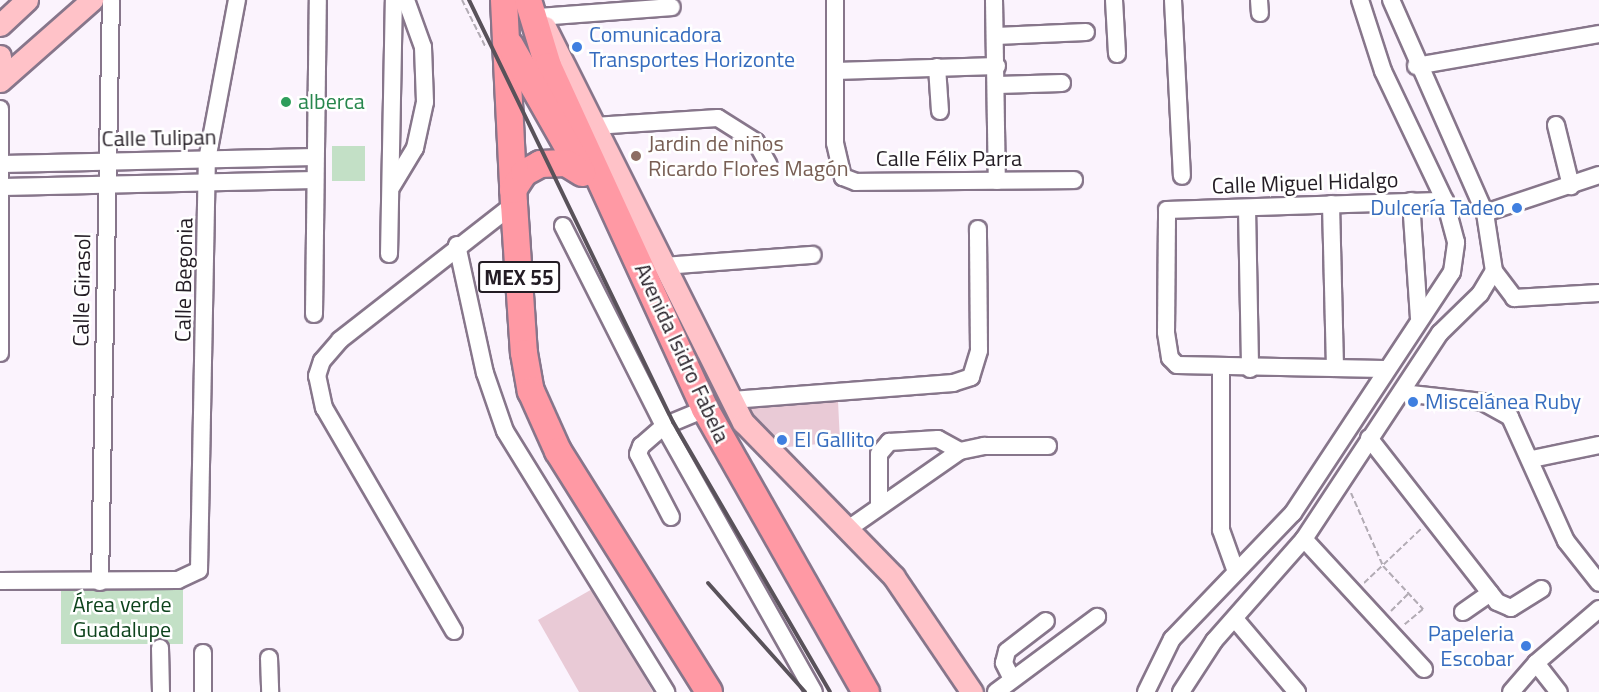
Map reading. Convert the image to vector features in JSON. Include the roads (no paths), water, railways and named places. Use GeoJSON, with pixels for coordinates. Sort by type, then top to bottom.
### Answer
{"type":"FeatureCollection","features":[{"type":"Feature","properties":{"kind":"highway"},"geometry":{"type":"LineString","coordinates":[[488,0],[508,41],[582,173],[672,342]]}},
{"type":"Feature","properties":{"kind":"highway","name":"MEX 55"},"geometry":{"type":"LineString","coordinates":[[504,0],[508,41],[513,197],[524,353],[536,408],[564,461],[682,645],[709,692]]}},
{"type":"Feature","properties":{"kind":"highway","name":"Avenida Isidro Fabela"},"geometry":{"type":"LineString","coordinates":[[533,6],[549,66],[672,342],[705,409],[866,692]]}},
{"type":"Feature","properties":{"kind":"highway"},"geometry":{"type":"LineString","coordinates":[[513,197],[524,173],[547,163],[566,163],[582,173]]}},
{"type":"Feature","properties":{"kind":"main road"},"geometry":{"type":"LineString","coordinates":[[0,25],[27,0]]}},
{"type":"Feature","properties":{"kind":"main road"},"geometry":{"type":"LineString","coordinates":[[0,80],[92,0]]}},
{"type":"Feature","properties":{"kind":"main road"},"geometry":{"type":"LineString","coordinates":[[533,6],[732,400],[755,440],[848,529],[894,577],[972,692]]}},
{"type":"Feature","properties":{"kind":"main road"},"geometry":{"type":"LineString","coordinates":[[0,56],[0,80]]}},
{"type":"Feature","properties":{"kind":"main road"},"geometry":{"type":"LineString","coordinates":[[682,645],[693,692]]}},
{"type":"Feature","properties":{"kind":"street","name":"Calle Girasol"},"geometry":{"type":"LineString","coordinates":[[100,582],[105,185],[111,0]]}},
{"type":"Feature","properties":{"kind":"street","name":"Calle Begonia"},"geometry":{"type":"LineString","coordinates":[[100,582],[186,579],[194,577],[202,563],[207,160],[237,0]]}},
{"type":"Feature","properties":{"kind":"street"},"geometry":{"type":"LineString","coordinates":[[314,314],[318,0]]}},
{"type":"Feature","properties":{"kind":"street"},"geometry":{"type":"LineString","coordinates":[[389,254],[394,0]]}},
{"type":"Feature","properties":{"kind":"street"},"geometry":{"type":"LineString","coordinates":[[391,188],[415,148],[425,102],[423,47],[406,0]]}},
{"type":"Feature","properties":{"kind":"street"},"geometry":{"type":"LineString","coordinates":[[835,0],[835,71],[937,66],[997,66]]}},
{"type":"Feature","properties":{"kind":"street"},"geometry":{"type":"LineString","coordinates":[[994,0],[998,85],[997,181]]}},
{"type":"Feature","properties":{"kind":"street"},"geometry":{"type":"LineString","coordinates":[[1114,0],[1116,54]]}},
{"type":"Feature","properties":{"kind":"street"},"geometry":{"type":"LineString","coordinates":[[1173,0],[1182,176]]}},
{"type":"Feature","properties":{"kind":"street"},"geometry":{"type":"LineString","coordinates":[[1146,692],[1172,639],[1235,569],[1257,553],[1293,513],[1384,369],[1419,318],[1445,286],[1456,259],[1445,201],[1383,71],[1360,0]]}},
{"type":"Feature","properties":{"kind":"street"},"geometry":{"type":"LineString","coordinates":[[1390,0],[1416,66],[1485,213],[1494,271],[1514,298],[1598,296]]}},
{"type":"Feature","properties":{"kind":"street"},"geometry":{"type":"LineString","coordinates":[[533,6],[672,7]]}},
{"type":"Feature","properties":{"kind":"street"},"geometry":{"type":"LineString","coordinates":[[996,36],[1086,32]]}},
{"type":"Feature","properties":{"kind":"street"},"geometry":{"type":"LineString","coordinates":[[1416,66],[1599,34]]}},
{"type":"Feature","properties":{"kind":"street"},"geometry":{"type":"LineString","coordinates":[[937,66],[940,111]]}},
{"type":"Feature","properties":{"kind":"street","name":"Calle Félix Parra"},"geometry":{"type":"LineString","coordinates":[[835,71],[837,159],[843,177],[856,182],[1074,180]]}},
{"type":"Feature","properties":{"kind":"street"},"geometry":{"type":"LineString","coordinates":[[998,85],[1062,83]]}},
{"type":"Feature","properties":{"kind":"street"},"geometry":{"type":"LineString","coordinates":[[0,109],[3,164],[0,353]]}},
{"type":"Feature","properties":{"kind":"street"},"geometry":{"type":"LineString","coordinates":[[594,126],[718,118],[756,142],[769,165]]}},
{"type":"Feature","properties":{"kind":"street"},"geometry":{"type":"LineString","coordinates":[[1556,125],[1571,186]]}},
{"type":"Feature","properties":{"kind":"street","name":"Calle Tulipan"},"geometry":{"type":"LineString","coordinates":[[3,164],[315,158]]}},
{"type":"Feature","properties":{"kind":"street"},"geometry":{"type":"LineString","coordinates":[[1485,213],[1599,175]]}},
{"type":"Feature","properties":{"kind":"street","name":"Calle Tulipan"},"geometry":{"type":"LineString","coordinates":[[3,187],[315,180]]}},
{"type":"Feature","properties":{"kind":"street"},"geometry":{"type":"LineString","coordinates":[[454,630],[324,408],[317,376],[322,361],[340,339],[513,197]]}},
{"type":"Feature","properties":{"kind":"street"},"geometry":{"type":"LineString","coordinates":[[1412,201],[1419,318]]}},
{"type":"Feature","properties":{"kind":"street","name":"Calle Miguel Hidalgo"},"geometry":{"type":"LineString","coordinates":[[1221,369],[1185,368],[1170,358],[1166,332],[1167,210],[1445,201]]}},
{"type":"Feature","properties":{"kind":"street"},"geometry":{"type":"LineString","coordinates":[[1331,204],[1335,368]]}},
{"type":"Feature","properties":{"kind":"street"},"geometry":{"type":"LineString","coordinates":[[1247,208],[1250,369]]}},
{"type":"Feature","properties":{"kind":"street"},"geometry":{"type":"LineString","coordinates":[[563,226],[664,426],[814,692]]}},
{"type":"Feature","properties":{"kind":"street"},"geometry":{"type":"LineString","coordinates":[[732,400],[953,383],[971,377],[979,350],[978,229]]}},
{"type":"Feature","properties":{"kind":"street"},"geometry":{"type":"LineString","coordinates":[[457,245],[485,373],[505,431],[666,692]]}},
{"type":"Feature","properties":{"kind":"street"},"geometry":{"type":"LineString","coordinates":[[664,266],[813,255]]}},
{"type":"Feature","properties":{"kind":"street"},"geometry":{"type":"LineString","coordinates":[[1189,688],[1235,619],[1304,539],[1440,333],[1480,294],[1494,271]]}},
{"type":"Feature","properties":{"kind":"street"},"geometry":{"type":"LineString","coordinates":[[1235,569],[1221,530],[1221,369],[1384,369]]}},
{"type":"Feature","properties":{"kind":"street"},"geometry":{"type":"LineString","coordinates":[[1402,393],[1466,399],[1498,409],[1515,425],[1532,459],[1566,541],[1599,584]]}},
{"type":"Feature","properties":{"kind":"street"},"geometry":{"type":"LineString","coordinates":[[671,517],[638,454],[664,426],[705,409]]}},
{"type":"Feature","properties":{"kind":"street"},"geometry":{"type":"LineString","coordinates":[[1369,438],[1434,517],[1490,593],[1504,607],[1518,605],[1542,589]]}},
{"type":"Feature","properties":{"kind":"street"},"geometry":{"type":"LineString","coordinates":[[879,506],[879,454],[889,442],[938,439],[960,452]]}},
{"type":"Feature","properties":{"kind":"street"},"geometry":{"type":"LineString","coordinates":[[1532,459],[1599,445]]}},
{"type":"Feature","properties":{"kind":"street"},"geometry":{"type":"LineString","coordinates":[[848,529],[960,452],[984,446],[1048,446]]}},
{"type":"Feature","properties":{"kind":"street"},"geometry":{"type":"LineString","coordinates":[[1304,539],[1355,591],[1424,669]]}},
{"type":"Feature","properties":{"kind":"street"},"geometry":{"type":"LineString","coordinates":[[0,581],[100,582]]}},
{"type":"Feature","properties":{"kind":"street"},"geometry":{"type":"LineString","coordinates":[[1463,612],[1490,593]]}},
{"type":"Feature","properties":{"kind":"street"},"geometry":{"type":"LineString","coordinates":[[1511,692],[1536,663],[1599,609]]}},
{"type":"Feature","properties":{"kind":"street"},"geometry":{"type":"LineString","coordinates":[[996,692],[1097,617]]}},
{"type":"Feature","properties":{"kind":"street"},"geometry":{"type":"LineString","coordinates":[[1235,619],[1297,692]]}},
{"type":"Feature","properties":{"kind":"street"},"geometry":{"type":"LineString","coordinates":[[1012,679],[1004,663],[1007,651],[1046,621]]}},
{"type":"Feature","properties":{"kind":"street"},"geometry":{"type":"LineString","coordinates":[[160,648],[161,692]]}},
{"type":"Feature","properties":{"kind":"street"},"geometry":{"type":"LineString","coordinates":[[203,652],[203,692]]}},
{"type":"Feature","properties":{"kind":"street"},"geometry":{"type":"LineString","coordinates":[[269,658],[270,692]]}},
{"type":"Feature","properties":{"kind":"street"},"geometry":{"type":"LineString","coordinates":[[1536,663],[1559,692]]}},
{"type":"Feature","properties":{"kind":"railway"},"geometry":{"type":"LineString","coordinates":[[469,0],[673,422],[830,692]]}},
{"type":"Feature","properties":{"kind":"railway"},"geometry":{"type":"LineString","coordinates":[[708,583],[805,692]]}},
{"type":"Feature","properties":{"kind":"place","name":"Comunicadora Transportes Horizonte"},"geometry":{"type":"Point","coordinates":[577,47]}},
{"type":"Feature","properties":{"kind":"place","name":"alberca"},"geometry":{"type":"Point","coordinates":[286,102]}},
{"type":"Feature","properties":{"kind":"place","name":"Jardin de niños Ricardo Flores Magón"},"geometry":{"type":"Point","coordinates":[636,156]}},
{"type":"Feature","properties":{"kind":"place","name":"Dulcería Tadeo"},"geometry":{"type":"Point","coordinates":[1517,208]}},
{"type":"Feature","properties":{"kind":"place","name":"Miscelánea Ruby"},"geometry":{"type":"Point","coordinates":[1413,402]}},
{"type":"Feature","properties":{"kind":"place","name":"El Gallito"},"geometry":{"type":"Point","coordinates":[782,440]}},
{"type":"Feature","properties":{"kind":"place","name":"Papeleria Escobar"},"geometry":{"type":"Point","coordinates":[1526,646]}},
{"type":"Feature","properties":{"kind":"park label","name":"Área verde Guadalupe"},"geometry":{"type":"Point","coordinates":[122,616]}}]}
